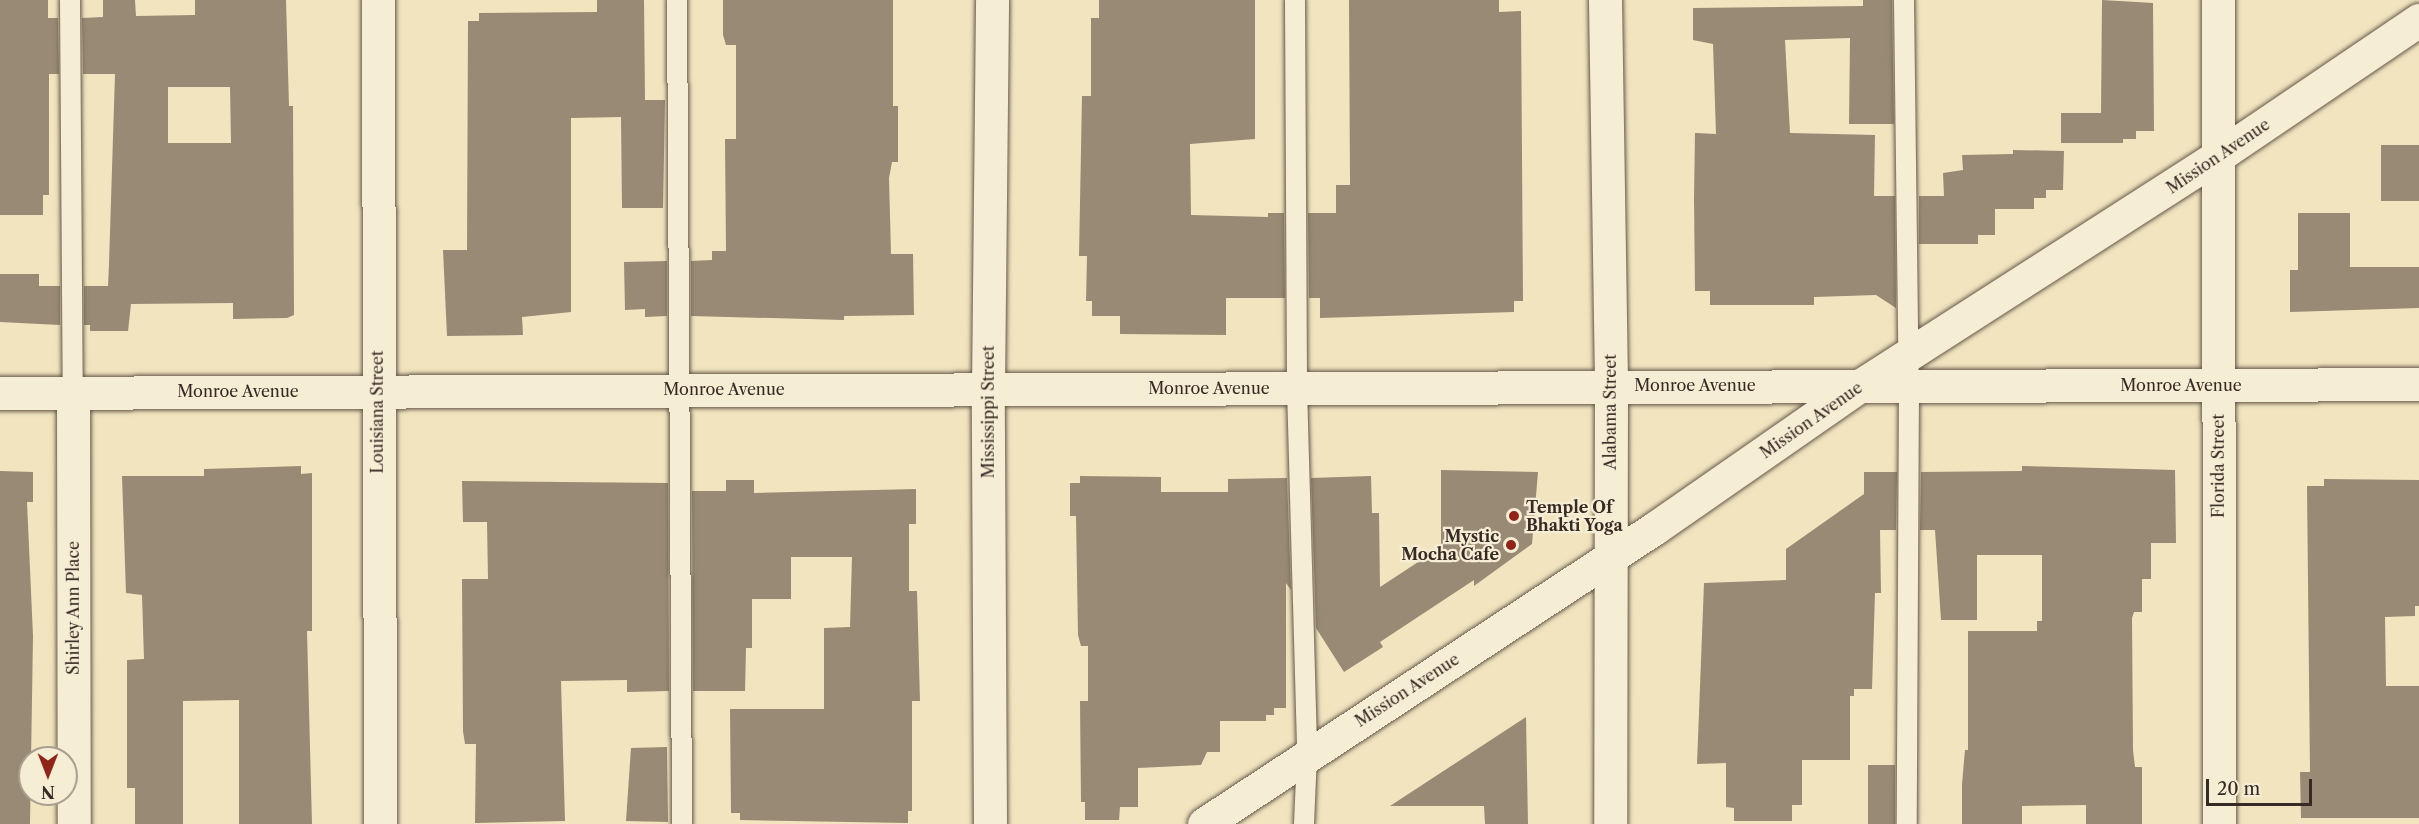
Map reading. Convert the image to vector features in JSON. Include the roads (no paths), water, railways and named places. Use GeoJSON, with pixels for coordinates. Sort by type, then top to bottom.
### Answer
{"type":"FeatureCollection","features":[{"type":"Feature","properties":{"kind":"street","name":"Louisiana Street"},"geometry":{"type":"LineString","coordinates":[[378,0],[376,390],[380,824]]}},
{"type":"Feature","properties":{"kind":"street","name":"Mississippi Street"},"geometry":{"type":"LineString","coordinates":[[990,824],[988,388],[992,0]]}},
{"type":"Feature","properties":{"kind":"street","name":"Alabama Street"},"geometry":{"type":"LineString","coordinates":[[1605,0],[1611,386],[1610,824]]}},
{"type":"Feature","properties":{"kind":"street","name":"Florida Street"},"geometry":{"type":"LineString","coordinates":[[2218,0],[2219,824]]}},
{"type":"Feature","properties":{"kind":"street","name":"Mission Avenue"},"geometry":{"type":"LineString","coordinates":[[1204,824],[1611,556],[1861,386],[1909,370],[2419,20]]}},
{"type":"Feature","properties":{"kind":"street","name":"Monroe Avenue"},"geometry":{"type":"LineString","coordinates":[[1909,370],[2218,386],[2419,384]]}},
{"type":"Feature","properties":{"kind":"street","name":"Monroe Avenue"},"geometry":{"type":"LineString","coordinates":[[0,393],[1861,386]]}},
{"type":"Feature","properties":{"kind":"street","name":"Shirley Ann Place"},"geometry":{"type":"LineString","coordinates":[[73,392],[74,824]]}},
{"type":"Feature","properties":{"kind":"lane"},"geometry":{"type":"LineString","coordinates":[[70,0],[73,392]]}},
{"type":"Feature","properties":{"kind":"lane"},"geometry":{"type":"LineString","coordinates":[[677,0],[677,390],[682,824]]}},
{"type":"Feature","properties":{"kind":"lane"},"geometry":{"type":"LineString","coordinates":[[1295,0],[1296,388],[1307,755],[1304,824]]}},
{"type":"Feature","properties":{"kind":"lane"},"geometry":{"type":"LineString","coordinates":[[1904,0],[1909,370],[1907,824]]}},
{"type":"Feature","properties":{"kind":"place","name":"Temple Of Bhakti Yoga"},"geometry":{"type":"Point","coordinates":[1514,516]}},
{"type":"Feature","properties":{"kind":"place","name":"Mystic Mocha Cafe"},"geometry":{"type":"Point","coordinates":[1511,545]}}]}
